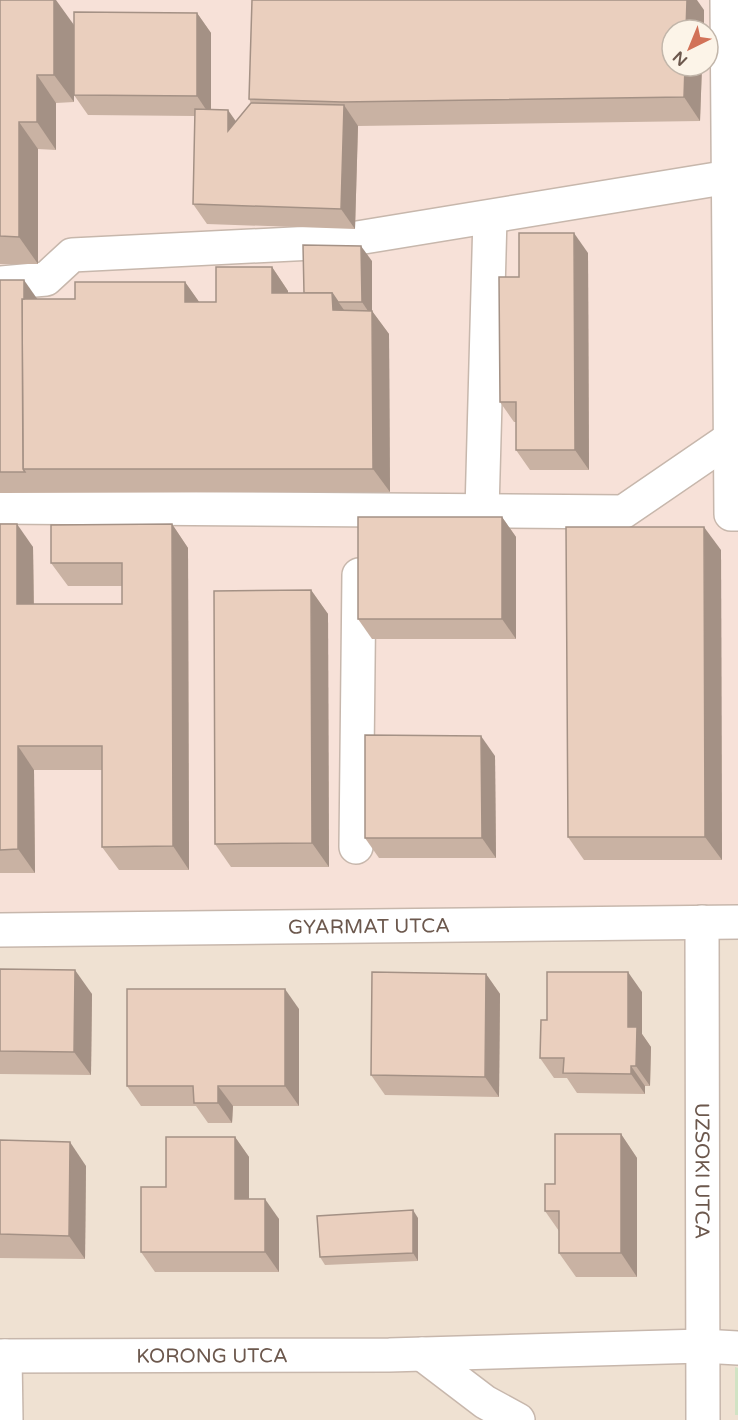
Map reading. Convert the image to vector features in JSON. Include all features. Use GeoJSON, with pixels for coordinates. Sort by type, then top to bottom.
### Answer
{"type":"FeatureCollection","features":[{"type":"Feature","properties":{"kind":"street"},"geometry":{"type":"LineString","coordinates":[[727,0],[731,514],[738,514]]}},
{"type":"Feature","properties":{"kind":"street"},"geometry":{"type":"LineString","coordinates":[[0,283],[46,279],[72,255],[333,242],[729,177]]}},
{"type":"Feature","properties":{"kind":"street"},"geometry":{"type":"LineString","coordinates":[[482,511],[490,217]]}},
{"type":"Feature","properties":{"kind":"street"},"geometry":{"type":"LineString","coordinates":[[0,507],[624,512],[730,438]]}},
{"type":"Feature","properties":{"kind":"street"},"geometry":{"type":"LineString","coordinates":[[356,847],[360,510]]}},
{"type":"Feature","properties":{"kind":"street","name":"UZSOKI UTCA"},"geometry":{"type":"LineString","coordinates":[[702,922],[703,1420]]}},
{"type":"Feature","properties":{"kind":"street","name":"GYARMAT UTCA"},"geometry":{"type":"LineString","coordinates":[[0,930],[738,922]]}},
{"type":"Feature","properties":{"kind":"street","name":"KORONG UTCA"},"geometry":{"type":"LineString","coordinates":[[3,1356],[422,1354],[702,1346],[738,1348]]}},
{"type":"Feature","properties":{"kind":"street"},"geometry":{"type":"LineString","coordinates":[[422,1354],[485,1402],[518,1420]]}},
{"type":"Feature","properties":{"kind":"street"},"geometry":{"type":"LineString","coordinates":[[3,1356],[6,1420]]}},
{"type":"Feature","properties":{"kind":"shaded area"},"geometry":{"type":"Polygon","coordinates":[[[0,0],[738,0],[738,1420],[0,1420],[0,0]]]}},
{"type":"Feature","properties":{"kind":"shaded area"},"geometry":{"type":"Polygon","coordinates":[[[0,0],[738,0],[738,922],[0,928],[0,0]]]}},
{"type":"Feature","properties":{"kind":"green space"},"geometry":{"type":"Polygon","coordinates":[[[735,1367],[738,1368],[738,1415],[735,1415],[735,1367]]]}},
{"type":"Feature","properties":{"kind":"building"},"geometry":{"type":"Polygon","coordinates":[[[0,0],[54,0],[54,75],[37,75],[37,122],[19,122],[19,237],[0,236],[0,0]]]}},
{"type":"Feature","properties":{"kind":"building"},"geometry":{"type":"Polygon","coordinates":[[[252,0],[687,0],[686,18],[660,18],[660,78],[685,78],[684,97],[342,102],[249,99],[252,0]]]}},
{"type":"Feature","properties":{"kind":"building"},"geometry":{"type":"Polygon","coordinates":[[[74,12],[197,13],[197,96],[74,95],[74,12]]]}},
{"type":"Feature","properties":{"kind":"building"},"geometry":{"type":"Polygon","coordinates":[[[251,103],[344,105],[341,209],[193,204],[195,109],[228,110],[228,131],[251,103]]]}},
{"type":"Feature","properties":{"kind":"building"},"geometry":{"type":"Polygon","coordinates":[[[519,233],[574,233],[575,450],[516,450],[516,402],[500,402],[499,277],[519,277],[519,233]]]}},
{"type":"Feature","properties":{"kind":"building"},"geometry":{"type":"Polygon","coordinates":[[[303,245],[361,246],[362,302],[338,302],[332,293],[304,293],[303,245]]]}},
{"type":"Feature","properties":{"kind":"building"},"geometry":{"type":"Polygon","coordinates":[[[216,267],[272,267],[272,293],[332,293],[333,310],[372,311],[373,469],[23,469],[22,299],[75,299],[75,282],[185,282],[185,302],[216,302],[216,267]]]}},
{"type":"Feature","properties":{"kind":"building"},"geometry":{"type":"Polygon","coordinates":[[[0,280],[24,280],[24,299],[22,299],[23,469],[25,472],[0,472],[0,280]]]}},
{"type":"Feature","properties":{"kind":"building"},"geometry":{"type":"Polygon","coordinates":[[[358,517],[502,517],[502,619],[358,619],[358,517]]]}},
{"type":"Feature","properties":{"kind":"building"},"geometry":{"type":"Polygon","coordinates":[[[0,524],[17,524],[17,604],[122,604],[122,563],[51,563],[51,525],[172,524],[173,846],[102,847],[102,746],[18,746],[18,849],[0,850],[0,524]]]}},
{"type":"Feature","properties":{"kind":"building"},"geometry":{"type":"Polygon","coordinates":[[[566,527],[704,527],[705,837],[568,837],[566,527]]]}},
{"type":"Feature","properties":{"kind":"building"},"geometry":{"type":"Polygon","coordinates":[[[311,590],[312,843],[215,844],[214,591],[311,590]]]}},
{"type":"Feature","properties":{"kind":"building"},"geometry":{"type":"Polygon","coordinates":[[[365,735],[481,736],[482,838],[365,838],[365,735]]]}},
{"type":"Feature","properties":{"kind":"building"},"geometry":{"type":"Polygon","coordinates":[[[0,969],[75,970],[74,1052],[0,1051],[0,969]]]}},
{"type":"Feature","properties":{"kind":"building"},"geometry":{"type":"Polygon","coordinates":[[[372,972],[486,974],[485,1077],[371,1075],[372,972]]]}},
{"type":"Feature","properties":{"kind":"building"},"geometry":{"type":"Polygon","coordinates":[[[547,972],[628,972],[628,1027],[637,1027],[636,1066],[631,1066],[631,1074],[563,1073],[564,1058],[540,1058],[541,1020],[547,1020],[547,972]]]}},
{"type":"Feature","properties":{"kind":"building"},"geometry":{"type":"Polygon","coordinates":[[[127,989],[285,989],[285,1086],[218,1086],[218,1103],[194,1103],[193,1086],[127,1086],[127,989]]]}},
{"type":"Feature","properties":{"kind":"building"},"geometry":{"type":"Polygon","coordinates":[[[555,1134],[621,1134],[621,1253],[559,1253],[559,1211],[545,1211],[545,1184],[555,1184],[555,1134]]]}},
{"type":"Feature","properties":{"kind":"building"},"geometry":{"type":"Polygon","coordinates":[[[166,1137],[235,1137],[235,1199],[265,1199],[265,1252],[141,1252],[141,1187],[166,1187],[166,1137]]]}},
{"type":"Feature","properties":{"kind":"building"},"geometry":{"type":"Polygon","coordinates":[[[0,1140],[70,1142],[69,1236],[0,1234],[0,1140]]]}},
{"type":"Feature","properties":{"kind":"building"},"geometry":{"type":"Polygon","coordinates":[[[413,1210],[413,1253],[320,1257],[317,1216],[413,1210]]]}}]}
